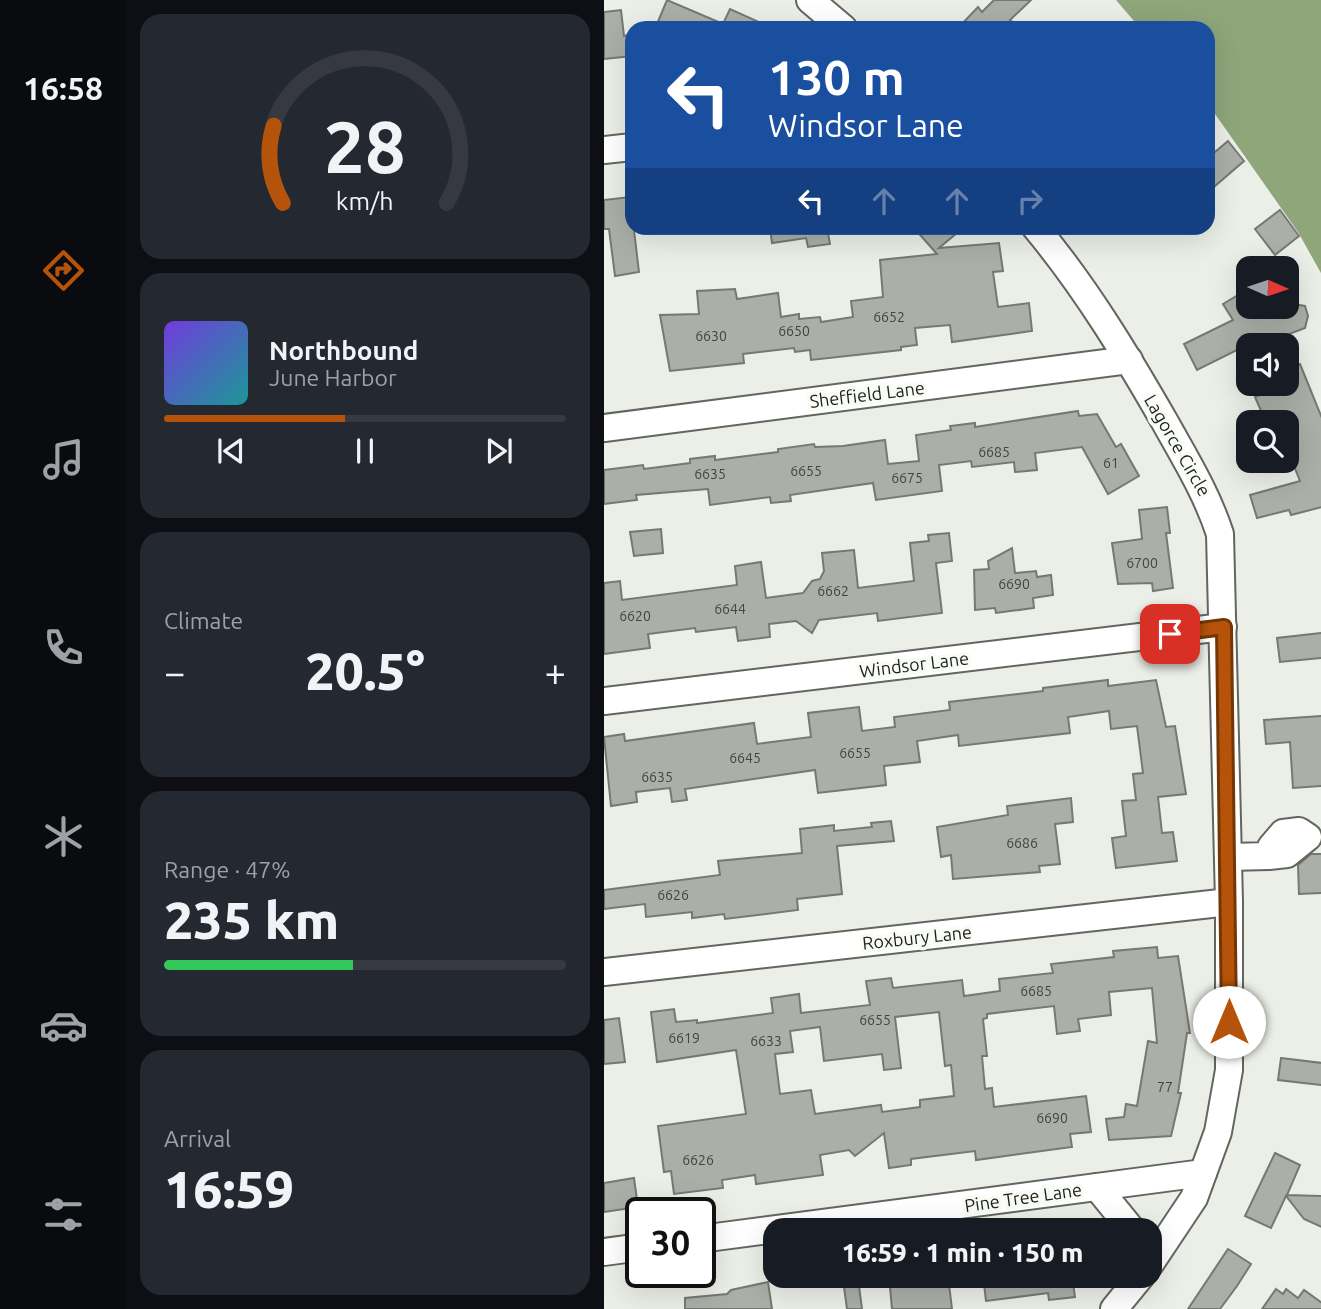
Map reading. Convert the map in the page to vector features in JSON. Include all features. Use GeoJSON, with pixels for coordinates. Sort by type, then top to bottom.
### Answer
{"type":"FeatureCollection","features":[{"type":"Feature","properties":{"kind":"street"},"geometry":{"type":"LineString","coordinates":[[810,0],[835,21]]}},
{"type":"Feature","properties":{"kind":"street"},"geometry":{"type":"LineString","coordinates":[[604,150],[625,148]]}},
{"type":"Feature","properties":{"kind":"street","name":"Lagorce Circle"},"geometry":{"type":"LineString","coordinates":[[1042,235],[1058,254],[1129,360],[1209,500],[1220,534],[1229,902],[1229,1070],[1218,1132],[1194,1198],[1162,1244]]}},
{"type":"Feature","properties":{"kind":"street","name":"Sheffield Lane"},"geometry":{"type":"LineString","coordinates":[[604,428],[1129,360]]}},
{"type":"Feature","properties":{"kind":"street","name":"Windsor Lane"},"geometry":{"type":"LineString","coordinates":[[604,701],[1224,627]]}},
{"type":"Feature","properties":{"kind":"street"},"geometry":{"type":"LineString","coordinates":[[1228,858],[1269,856],[1271,847],[1283,833],[1299,831],[1315,837]]}},
{"type":"Feature","properties":{"kind":"street","name":"Roxbury Lane"},"geometry":{"type":"LineString","coordinates":[[604,972],[1229,902]]}},
{"type":"Feature","properties":{"kind":"street","name":"Pine Tree Lane"},"geometry":{"type":"LineString","coordinates":[[716,1238],[1203,1173]]}},
{"type":"Feature","properties":{"kind":"street","name":"Pine Tree Lane"},"geometry":{"type":"LineString","coordinates":[[1097,1187],[1122,1218]]}},
{"type":"Feature","properties":{"kind":"street"},"geometry":{"type":"LineString","coordinates":[[604,1252],[625,1249]]}},
{"type":"Feature","properties":{"kind":"street","name":"Lagorce Circle"},"geometry":{"type":"LineString","coordinates":[[1114,1309],[1130,1288]]}},
{"type":"Feature","properties":{"kind":"shaded area"},"geometry":{"type":"Polygon","coordinates":[[[1116,0],[1321,0],[1321,273],[1298,232],[1215,114],[1215,21],[1134,21],[1116,0]]]}},
{"type":"Feature","properties":{"kind":"building"},"geometry":{"type":"Polygon","coordinates":[[[667,0],[716,21],[658,21],[667,0]]]}},
{"type":"Feature","properties":{"kind":"building"},"geometry":{"type":"Polygon","coordinates":[[[994,0],[1031,0],[1011,21],[965,21],[978,7],[982,12],[994,0]]]}},
{"type":"Feature","properties":{"kind":"building"},"geometry":{"type":"Polygon","coordinates":[[[730,9],[757,21],[724,21],[730,9]]]}},
{"type":"Feature","properties":{"kind":"building"},"geometry":{"type":"Polygon","coordinates":[[[621,10],[625,57],[604,59],[604,12],[621,10]]]}},
{"type":"Feature","properties":{"kind":"building"},"geometry":{"type":"Polygon","coordinates":[[[1228,141],[1244,161],[1215,186],[1215,152],[1228,141]]]}},
{"type":"Feature","properties":{"kind":"building"},"geometry":{"type":"Polygon","coordinates":[[[625,198],[625,235],[635,235],[639,272],[615,276],[609,229],[604,229],[604,200],[625,198]]]}},
{"type":"Feature","properties":{"kind":"building"},"geometry":{"type":"Polygon","coordinates":[[[1280,210],[1299,236],[1275,255],[1255,229],[1280,210]]]}},
{"type":"Feature","properties":{"kind":"building"},"geometry":{"type":"Polygon","coordinates":[[[771,235],[828,235],[830,244],[808,247],[806,238],[772,243],[771,235]]]}},
{"type":"Feature","properties":{"kind":"building"},"geometry":{"type":"Polygon","coordinates":[[[920,235],[955,235],[939,248],[999,243],[1003,271],[993,272],[998,307],[1029,303],[1032,331],[952,342],[950,325],[915,328],[917,345],[901,347],[901,350],[811,360],[810,350],[795,352],[794,348],[743,354],[744,363],[670,371],[660,315],[699,314],[697,291],[735,289],[737,299],[778,293],[781,317],[799,314],[799,319],[820,317],[821,322],[853,317],[851,301],[883,297],[880,260],[937,254],[920,235]]]}},
{"type":"Feature","properties":{"kind":"building"},"geometry":{"type":"Polygon","coordinates":[[[1236,296],[1236,319],[1299,319],[1299,305],[1305,306],[1308,316],[1305,328],[1292,333],[1236,333],[1236,350],[1197,370],[1184,344],[1233,320],[1223,304],[1236,296]]]}},
{"type":"Feature","properties":{"kind":"building"},"geometry":{"type":"Polygon","coordinates":[[[1299,364],[1322,418],[1322,507],[1291,515],[1289,510],[1257,518],[1250,495],[1300,481],[1297,473],[1299,473],[1299,410],[1261,410],[1255,397],[1299,396],[1299,364]]]}},
{"type":"Feature","properties":{"kind":"building"},"geometry":{"type":"Polygon","coordinates":[[[1078,411],[1079,416],[1097,414],[1116,447],[1121,444],[1139,476],[1108,494],[1082,447],[1035,453],[1037,470],[1015,472],[1014,462],[972,467],[971,461],[939,465],[942,491],[876,500],[873,483],[790,495],[791,501],[771,503],[770,497],[710,505],[708,489],[636,495],[637,500],[604,504],[604,470],[643,465],[644,469],[690,463],[690,459],[715,456],[715,460],[778,452],[778,449],[814,444],[815,447],[843,446],[885,440],[888,464],[919,461],[916,435],[951,430],[950,426],[975,423],[975,427],[1078,411]]]}},
{"type":"Feature","properties":{"kind":"building"},"geometry":{"type":"Polygon","coordinates":[[[1167,507],[1170,533],[1166,533],[1173,588],[1153,591],[1152,583],[1118,584],[1112,543],[1142,539],[1139,510],[1167,507]]]}},
{"type":"Feature","properties":{"kind":"building"},"geometry":{"type":"Polygon","coordinates":[[[661,529],[663,553],[634,556],[630,532],[661,529]]]}},
{"type":"Feature","properties":{"kind":"building"},"geometry":{"type":"Polygon","coordinates":[[[949,533],[952,561],[936,563],[942,613],[878,621],[877,613],[819,620],[812,633],[796,621],[769,624],[770,637],[738,641],[736,627],[696,632],[695,628],[648,634],[650,648],[604,654],[604,583],[620,581],[622,600],[737,585],[735,566],[761,562],[766,598],[803,593],[812,581],[820,579],[824,571],[822,553],[854,550],[858,588],[914,581],[910,543],[929,541],[928,535],[949,533]]]}},
{"type":"Feature","properties":{"kind":"building"},"geometry":{"type":"Polygon","coordinates":[[[1012,548],[1015,573],[1036,571],[1037,577],[1051,575],[1053,595],[1033,598],[1034,608],[996,613],[995,608],[975,610],[974,570],[989,569],[988,561],[1012,548]]]}},
{"type":"Feature","properties":{"kind":"building"},"geometry":{"type":"Polygon","coordinates":[[[1322,633],[1322,658],[1280,662],[1277,638],[1322,633]]]}},
{"type":"Feature","properties":{"kind":"building"},"geometry":{"type":"Polygon","coordinates":[[[1108,680],[1108,686],[1156,680],[1166,727],[1175,726],[1186,794],[1158,797],[1162,833],[1173,832],[1177,861],[1116,868],[1112,838],[1126,836],[1122,801],[1136,800],[1133,774],[1143,773],[1137,726],[1111,729],[1109,711],[1068,717],[1070,733],[959,746],[958,735],[917,741],[920,762],[884,766],[886,785],[818,793],[815,770],[685,789],[687,800],[672,802],[670,788],[636,792],[637,802],[611,806],[604,737],[624,734],[625,741],[754,723],[757,744],[811,737],[808,713],[859,707],[862,731],[895,727],[894,717],[950,710],[949,702],[1108,680]]]}},
{"type":"Feature","properties":{"kind":"building"},"geometry":{"type":"Polygon","coordinates":[[[1322,716],[1322,786],[1293,788],[1290,742],[1266,744],[1264,720],[1322,716]]]}},
{"type":"Feature","properties":{"kind":"building"},"geometry":{"type":"Polygon","coordinates":[[[1071,798],[1073,822],[1055,824],[1060,864],[1039,866],[1040,872],[953,879],[951,855],[941,857],[937,827],[1008,815],[1007,806],[1071,798]]]}},
{"type":"Feature","properties":{"kind":"building"},"geometry":{"type":"Polygon","coordinates":[[[891,821],[894,841],[837,846],[842,894],[797,899],[798,910],[725,919],[724,914],[692,918],[692,912],[646,917],[645,904],[604,909],[604,890],[720,875],[718,861],[802,853],[800,829],[834,825],[834,831],[872,827],[871,823],[891,821]]]}},
{"type":"Feature","properties":{"kind":"building"},"geometry":{"type":"Polygon","coordinates":[[[1311,854],[1322,854],[1322,893],[1299,894],[1298,865],[1311,854]]]}},
{"type":"Feature","properties":{"kind":"building"},"geometry":{"type":"Polygon","coordinates":[[[1157,947],[1158,958],[1178,956],[1190,1033],[1187,1033],[1178,1093],[1181,1093],[1171,1136],[1109,1140],[1106,1119],[1124,1117],[1126,1104],[1137,1106],[1148,1041],[1157,1043],[1152,988],[1109,992],[1111,1015],[1078,1019],[1080,1031],[1057,1034],[1054,1006],[987,1014],[987,1018],[983,1019],[987,1056],[982,1056],[985,1089],[992,1088],[994,1107],[1086,1096],[1091,1132],[1070,1134],[1072,1147],[976,1160],[975,1151],[911,1159],[911,1165],[889,1168],[884,1133],[855,1156],[849,1150],[820,1155],[823,1175],[756,1184],[755,1175],[722,1180],[723,1188],[674,1194],[671,1171],[664,1172],[658,1126],[746,1114],[736,1050],[657,1062],[651,1012],[674,1009],[676,1022],[697,1020],[697,1023],[773,1013],[771,998],[799,994],[801,1013],[870,1005],[866,981],[891,978],[893,988],[962,980],[964,996],[1000,991],[999,979],[1053,973],[1051,964],[1114,957],[1113,951],[1157,947]],[[939,1012],[895,1017],[901,1068],[884,1070],[882,1054],[824,1061],[820,1027],[790,1031],[793,1052],[775,1054],[780,1094],[811,1090],[815,1114],[881,1105],[882,1112],[920,1107],[920,1100],[954,1096],[951,1065],[945,1066],[939,1012]]]}},
{"type":"Feature","properties":{"kind":"building"},"geometry":{"type":"Polygon","coordinates":[[[619,1018],[625,1062],[604,1064],[604,1020],[619,1018]]]}},
{"type":"Feature","properties":{"kind":"building"},"geometry":{"type":"Polygon","coordinates":[[[1281,1058],[1322,1063],[1322,1085],[1278,1080],[1281,1058]]]}},
{"type":"Feature","properties":{"kind":"building"},"geometry":{"type":"Polygon","coordinates":[[[1275,1153],[1300,1165],[1287,1195],[1322,1196],[1322,1227],[1304,1219],[1286,1196],[1271,1228],[1245,1216],[1275,1153]]]}},
{"type":"Feature","properties":{"kind":"building"},"geometry":{"type":"Polygon","coordinates":[[[634,1178],[637,1197],[625,1197],[625,1209],[604,1212],[604,1183],[634,1178]]]}},
{"type":"Feature","properties":{"kind":"building"},"geometry":{"type":"Polygon","coordinates":[[[1228,1249],[1251,1264],[1237,1286],[1220,1309],[1188,1309],[1228,1249]]]}},
{"type":"Feature","properties":{"kind":"building"},"geometry":{"type":"Polygon","coordinates":[[[763,1283],[763,1288],[769,1288],[772,1309],[685,1309],[685,1298],[727,1294],[731,1290],[763,1283]]]}},
{"type":"Feature","properties":{"kind":"building"},"geometry":{"type":"Polygon","coordinates":[[[844,1288],[859,1288],[862,1309],[847,1309],[844,1288]]]}},
{"type":"Feature","properties":{"kind":"building"},"geometry":{"type":"Polygon","coordinates":[[[890,1288],[949,1288],[952,1309],[892,1309],[890,1288]]]}},
{"type":"Feature","properties":{"kind":"building"},"geometry":{"type":"Polygon","coordinates":[[[984,1288],[1074,1288],[1075,1297],[1049,1300],[1048,1293],[986,1301],[984,1288]]]}},
{"type":"Feature","properties":{"kind":"building"},"geometry":{"type":"Polygon","coordinates":[[[1276,1289],[1283,1294],[1286,1289],[1298,1298],[1304,1290],[1322,1303],[1322,1309],[1262,1309],[1276,1289]]]}},
{"type":"Feature","properties":{"kind":"route"},"geometry":{"type":"LineString","coordinates":[[1170,634],[1224,627],[1229,1022]]}}]}
